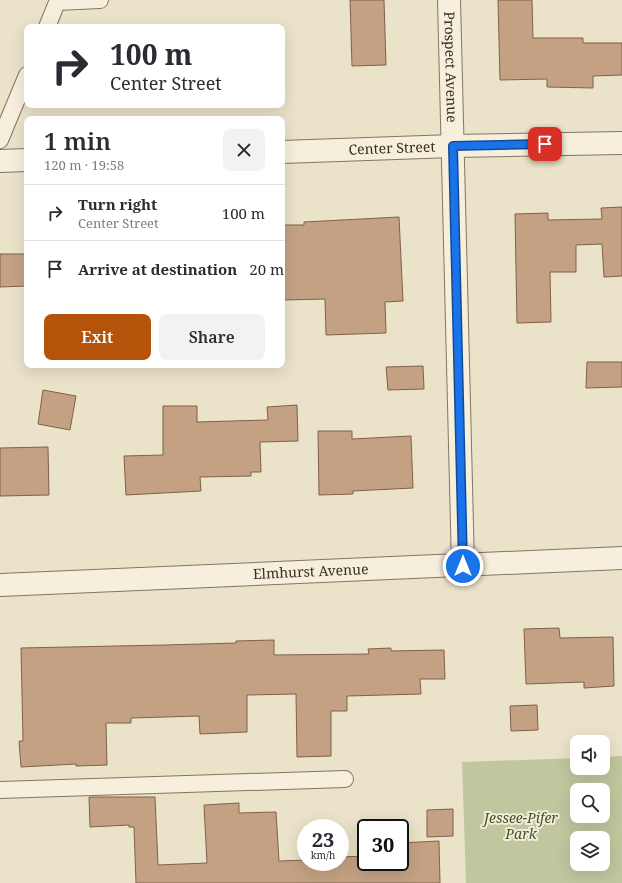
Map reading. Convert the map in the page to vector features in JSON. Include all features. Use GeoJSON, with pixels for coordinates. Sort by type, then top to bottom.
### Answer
{"type":"FeatureCollection","features":[{"type":"Feature","properties":{"kind":"street","name":"Prospect Avenue"},"geometry":{"type":"LineString","coordinates":[[449,0],[463,566]]}},
{"type":"Feature","properties":{"kind":"street","name":"Center Street"},"geometry":{"type":"LineString","coordinates":[[285,152],[453,146],[622,143]]}},
{"type":"Feature","properties":{"kind":"street"},"geometry":{"type":"LineString","coordinates":[[0,161],[24,160]]}},
{"type":"Feature","properties":{"kind":"street","name":"Elmhurst Avenue"},"geometry":{"type":"LineString","coordinates":[[0,585],[622,558]]}},
{"type":"Feature","properties":{"kind":"lane"},"geometry":{"type":"LineString","coordinates":[[48,24],[58,1],[100,0]]}},
{"type":"Feature","properties":{"kind":"lane"},"geometry":{"type":"LineString","coordinates":[[0,140],[24,82]]}},
{"type":"Feature","properties":{"kind":"lane"},"geometry":{"type":"LineString","coordinates":[[0,790],[345,779]]}},
{"type":"Feature","properties":{"kind":"green space","name":"Jessee-Pifer Park"},"geometry":{"type":"Polygon","coordinates":[[[622,756],[622,883],[466,883],[462,762],[570,758],[570,775],[610,775],[610,757],[622,756]]]}},
{"type":"Feature","properties":{"kind":"building"},"geometry":{"type":"Polygon","coordinates":[[[350,0],[384,0],[386,65],[352,66],[350,0]]]}},
{"type":"Feature","properties":{"kind":"building"},"geometry":{"type":"Polygon","coordinates":[[[498,0],[532,0],[533,38],[583,38],[583,43],[622,43],[622,75],[593,76],[593,88],[547,87],[547,79],[500,80],[498,0]]]}},
{"type":"Feature","properties":{"kind":"building"},"geometry":{"type":"Polygon","coordinates":[[[622,207],[622,276],[604,277],[602,244],[576,245],[576,272],[550,272],[551,322],[517,323],[515,214],[548,213],[548,220],[602,219],[601,208],[622,207]]]}},
{"type":"Feature","properties":{"kind":"building"},"geometry":{"type":"Polygon","coordinates":[[[399,217],[403,301],[385,302],[386,333],[326,335],[325,299],[285,300],[285,225],[304,225],[304,222],[399,217]]]}},
{"type":"Feature","properties":{"kind":"building"},"geometry":{"type":"Polygon","coordinates":[[[0,254],[24,254],[24,286],[0,287],[0,254]]]}},
{"type":"Feature","properties":{"kind":"building"},"geometry":{"type":"Polygon","coordinates":[[[587,362],[622,362],[622,387],[586,388],[587,362]]]}},
{"type":"Feature","properties":{"kind":"building"},"geometry":{"type":"Polygon","coordinates":[[[423,366],[424,389],[388,390],[386,367],[423,366]]]}},
{"type":"Feature","properties":{"kind":"building"},"geometry":{"type":"Polygon","coordinates":[[[43,390],[76,396],[70,430],[38,424],[43,390]]]}},
{"type":"Feature","properties":{"kind":"building"},"geometry":{"type":"Polygon","coordinates":[[[297,405],[298,441],[260,442],[261,472],[251,472],[251,476],[200,477],[201,491],[126,495],[124,456],[163,455],[163,406],[197,406],[197,422],[268,420],[267,407],[297,405]]]}},
{"type":"Feature","properties":{"kind":"building"},"geometry":{"type":"Polygon","coordinates":[[[318,431],[352,431],[352,439],[411,436],[413,488],[353,491],[353,494],[319,495],[318,431]]]}},
{"type":"Feature","properties":{"kind":"building"},"geometry":{"type":"Polygon","coordinates":[[[48,447],[49,495],[0,496],[0,448],[48,447]]]}},
{"type":"Feature","properties":{"kind":"building"},"geometry":{"type":"Polygon","coordinates":[[[559,628],[560,638],[613,637],[614,686],[584,688],[584,682],[526,684],[524,629],[559,628]]]}},
{"type":"Feature","properties":{"kind":"building"},"geometry":{"type":"Polygon","coordinates":[[[274,640],[274,655],[369,654],[368,649],[391,648],[391,651],[444,650],[445,679],[420,679],[421,694],[347,696],[347,711],[331,711],[331,756],[297,757],[296,694],[247,695],[247,732],[200,734],[199,716],[131,718],[131,723],[106,723],[107,765],[76,766],[76,764],[21,767],[19,741],[23,741],[21,648],[236,643],[236,641],[274,640]]]}},
{"type":"Feature","properties":{"kind":"building"},"geometry":{"type":"Polygon","coordinates":[[[537,705],[538,730],[511,731],[510,706],[537,705]]]}},
{"type":"Feature","properties":{"kind":"building"},"geometry":{"type":"Polygon","coordinates":[[[89,797],[155,797],[158,865],[207,863],[204,805],[239,803],[239,813],[276,812],[279,861],[297,860],[297,871],[349,871],[349,857],[357,856],[357,871],[409,871],[409,843],[439,841],[440,883],[136,883],[134,827],[129,827],[129,825],[90,827],[89,797]]]}},
{"type":"Feature","properties":{"kind":"building"},"geometry":{"type":"Polygon","coordinates":[[[453,809],[453,836],[427,837],[427,810],[453,809]]]}},
{"type":"Feature","properties":{"kind":"route"},"geometry":{"type":"LineString","coordinates":[[463,566],[453,146],[545,144]]}}]}
